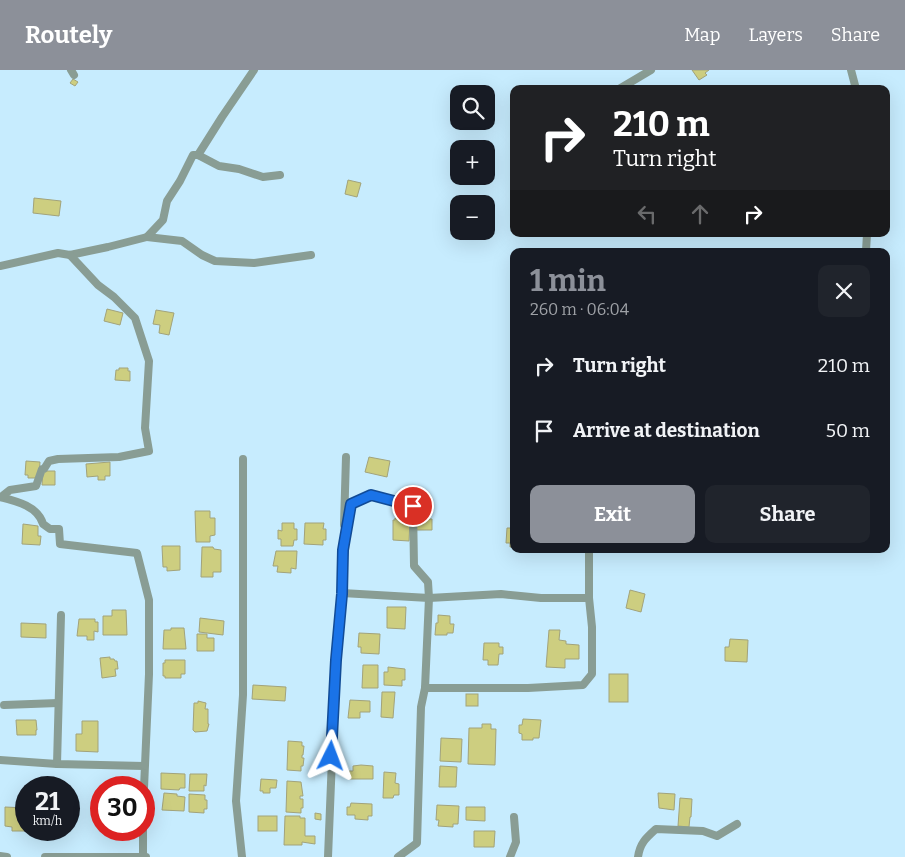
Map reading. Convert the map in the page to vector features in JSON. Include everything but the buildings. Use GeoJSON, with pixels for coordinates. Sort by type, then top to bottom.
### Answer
{"type":"FeatureCollection","features":[{"type":"Feature","properties":{"kind":"street"},"geometry":{"type":"LineString","coordinates":[[198,155],[254,70]]}},
{"type":"Feature","properties":{"kind":"street"},"geometry":{"type":"LineString","coordinates":[[626,85],[651,70]]}},
{"type":"Feature","properties":{"kind":"street"},"geometry":{"type":"LineString","coordinates":[[851,70],[855,85]]}},
{"type":"Feature","properties":{"kind":"street"},"geometry":{"type":"LineString","coordinates":[[147,237],[163,220],[167,201],[180,181],[192,155],[198,155],[219,166],[239,169],[263,177],[280,175]]}},
{"type":"Feature","properties":{"kind":"street"},"geometry":{"type":"LineString","coordinates":[[0,266],[58,253],[70,254],[147,237],[182,241],[202,255],[216,261],[254,263],[311,255]]}},
{"type":"Feature","properties":{"kind":"street"},"geometry":{"type":"LineString","coordinates":[[0,497],[10,490],[36,486],[42,469],[44,469],[49,460],[119,457],[149,451],[144,428],[149,361],[135,318],[114,297],[98,285],[70,254]]}},
{"type":"Feature","properties":{"kind":"street"},"geometry":{"type":"LineString","coordinates":[[328,857],[336,660],[342,594],[346,457]]}},
{"type":"Feature","properties":{"kind":"street"},"geometry":{"type":"LineString","coordinates":[[242,857],[236,801],[243,696],[243,459]]}},
{"type":"Feature","properties":{"kind":"street"},"geometry":{"type":"LineString","coordinates":[[343,550],[351,504],[371,495],[413,506],[414,566],[428,582],[429,598],[425,688],[420,707],[417,843],[398,857]]}},
{"type":"Feature","properties":{"kind":"street"},"geometry":{"type":"LineString","coordinates":[[0,497],[29,507],[41,518],[43,524],[50,529],[59,529],[60,544],[137,553],[149,600],[149,674],[144,776]]}},
{"type":"Feature","properties":{"kind":"street"},"geometry":{"type":"LineString","coordinates":[[425,688],[528,688],[583,685],[592,674],[589,553]]}},
{"type":"Feature","properties":{"kind":"street"},"geometry":{"type":"LineString","coordinates":[[342,594],[429,598],[501,594],[541,598],[589,598]]}},
{"type":"Feature","properties":{"kind":"street"},"geometry":{"type":"LineString","coordinates":[[57,764],[60,614]]}},
{"type":"Feature","properties":{"kind":"street"},"geometry":{"type":"LineString","coordinates":[[4,705],[58,702]]}},
{"type":"Feature","properties":{"kind":"street"},"geometry":{"type":"LineString","coordinates":[[0,760],[57,764],[144,766]]}},
{"type":"Feature","properties":{"kind":"street"},"geometry":{"type":"LineString","coordinates":[[510,857],[516,842],[514,817]]}},
{"type":"Feature","properties":{"kind":"street"},"geometry":{"type":"LineString","coordinates":[[638,857],[639,848],[644,839],[656,829],[703,832],[717,836],[737,824]]}},
{"type":"Feature","properties":{"kind":"street"},"geometry":{"type":"LineString","coordinates":[[45,857],[144,857],[143,841]]}},
{"type":"Feature","properties":{"kind":"street"},"geometry":{"type":"LineString","coordinates":[[0,856],[7,857]]}},
{"type":"Feature","properties":{"kind":"route"},"geometry":{"type":"LineString","coordinates":[[331,756],[336,660],[342,594],[343,550],[351,504],[371,495],[413,506]]}}]}
